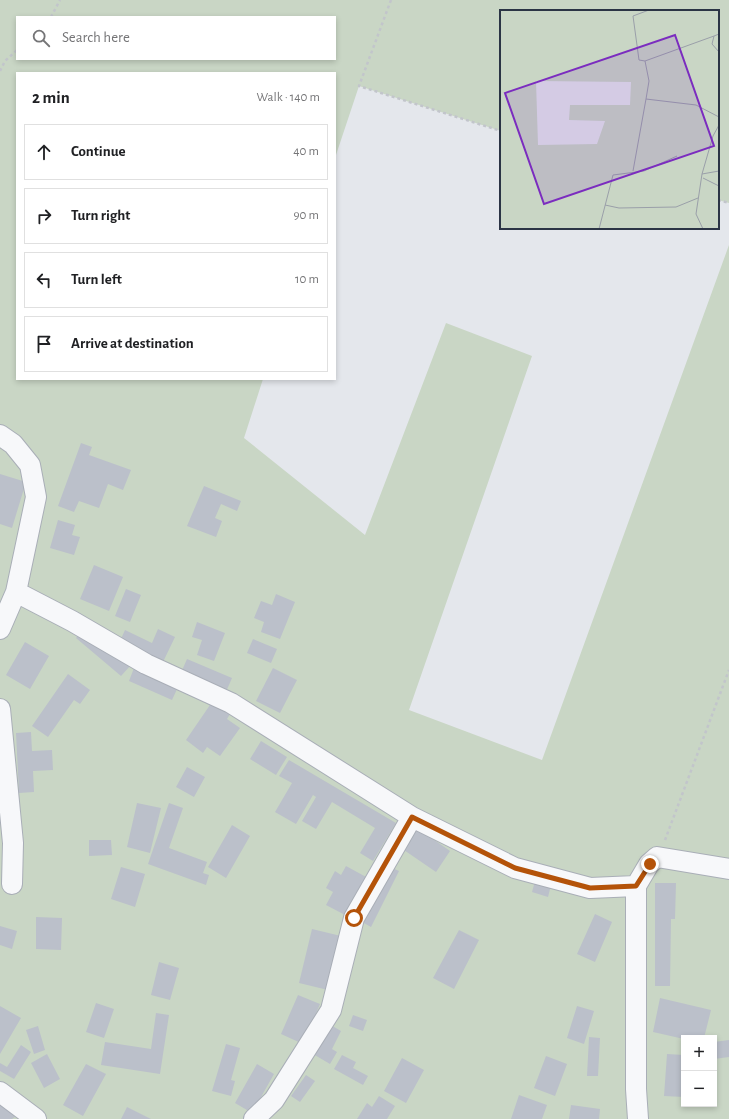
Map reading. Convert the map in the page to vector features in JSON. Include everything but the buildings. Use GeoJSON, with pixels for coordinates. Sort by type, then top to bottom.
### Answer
{"type":"FeatureCollection","features":[{"type":"Feature","properties":{"kind":"lane"},"geometry":{"type":"LineString","coordinates":[[0,435],[13,444],[30,466],[36,497],[16,592],[0,628]]}},
{"type":"Feature","properties":{"kind":"lane"},"geometry":{"type":"LineString","coordinates":[[16,592],[72,621],[146,664],[231,704],[412,817],[515,868],[590,888],[636,886]]}},
{"type":"Feature","properties":{"kind":"lane"},"geometry":{"type":"LineString","coordinates":[[0,709],[13,843],[12,884]]}},
{"type":"Feature","properties":{"kind":"lane"},"geometry":{"type":"LineString","coordinates":[[254,1119],[274,1100],[331,1010],[354,918],[412,817]]}},
{"type":"Feature","properties":{"kind":"lane"},"geometry":{"type":"LineString","coordinates":[[638,1119],[636,1088],[636,886],[650,864],[657,857],[729,869]]}},
{"type":"Feature","properties":{"kind":"lane"},"geometry":{"type":"LineString","coordinates":[[0,1092],[36,1119]]}},
{"type":"Feature","properties":{"kind":"path"},"geometry":{"type":"LineString","coordinates":[[52,16],[60,0]]}},
{"type":"Feature","properties":{"kind":"path"},"geometry":{"type":"LineString","coordinates":[[391,0],[359,86],[500,131]]}},
{"type":"Feature","properties":{"kind":"path"},"geometry":{"type":"LineString","coordinates":[[0,71],[5,61],[16,51]]}},
{"type":"Feature","properties":{"kind":"path"},"geometry":{"type":"LineString","coordinates":[[719,200],[729,203]]}},
{"type":"Feature","properties":{"kind":"path"},"geometry":{"type":"LineString","coordinates":[[657,857],[669,834],[729,670]]}},
{"type":"Feature","properties":{"kind":"green space"},"geometry":{"type":"Polygon","coordinates":[[[0,0],[729,0],[729,203],[719,200],[719,10],[500,10],[500,131],[359,86],[336,155],[336,72],[16,72],[16,380],[263,380],[244,438],[365,535],[446,323],[532,356],[409,710],[542,760],[729,245],[729,1119],[0,1119],[0,0]]]}},
{"type":"Feature","properties":{"kind":"route"},"geometry":{"type":"LineString","coordinates":[[354,918],[412,817],[515,868],[590,888],[636,886],[650,864]]}}]}
